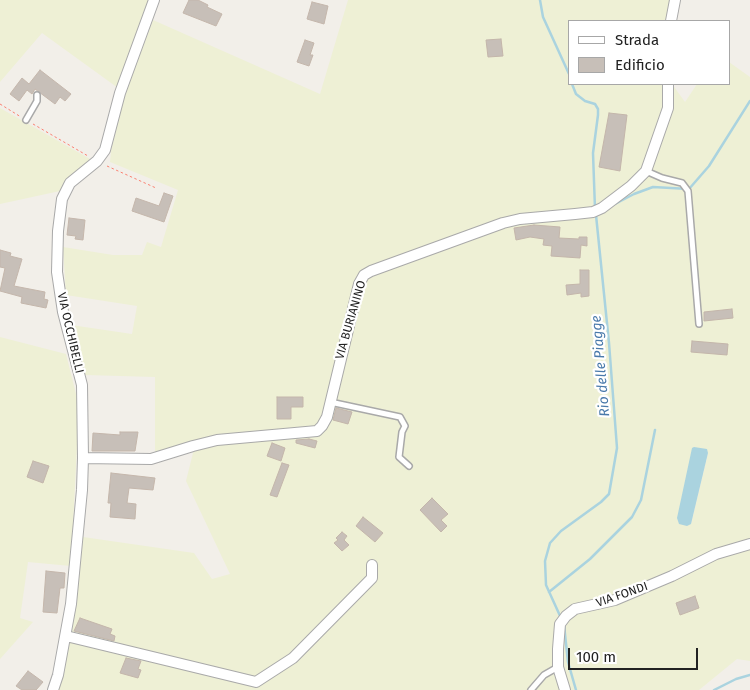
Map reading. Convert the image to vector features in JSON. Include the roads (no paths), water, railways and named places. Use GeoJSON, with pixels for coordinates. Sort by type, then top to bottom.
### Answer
{"type":"FeatureCollection","features":[{"type":"Feature","properties":{"kind":"street","name":"VIA OCCHIBELLI"},"geometry":{"type":"LineString","coordinates":[[53,690],[66,636],[75,571],[83,458],[82,385],[63,312],[58,272],[58,231],[62,199],[70,183],[97,162],[105,150],[120,93],[154,0]]}},
{"type":"Feature","properties":{"kind":"street"},"geometry":{"type":"LineString","coordinates":[[671,20],[675,0]]}},
{"type":"Feature","properties":{"kind":"street","name":"VIA BURIANINO"},"geometry":{"type":"LineString","coordinates":[[83,458],[150,459],[217,440],[317,431],[327,417],[359,284],[364,275],[503,223],[520,219],[593,212],[602,208],[631,186],[646,171],[668,108],[668,85]]}},
{"type":"Feature","properties":{"kind":"street","name":"VIA FONDI"},"geometry":{"type":"LineString","coordinates":[[565,690],[558,667],[560,624],[574,609],[615,600],[672,576],[716,554],[750,544]]}},
{"type":"Feature","properties":{"kind":"street"},"geometry":{"type":"LineString","coordinates":[[66,636],[256,682],[300,652],[372,578],[372,565]]}},
{"type":"Feature","properties":{"kind":"lane"},"geometry":{"type":"LineString","coordinates":[[26,120],[37,101],[37,95]]}},
{"type":"Feature","properties":{"kind":"lane"},"geometry":{"type":"LineString","coordinates":[[646,171],[682,184],[688,191],[699,324]]}},
{"type":"Feature","properties":{"kind":"lane"},"geometry":{"type":"LineString","coordinates":[[330,402],[400,417],[405,426],[402,432],[399,457],[409,466]]}},
{"type":"Feature","properties":{"kind":"lane"},"geometry":{"type":"LineString","coordinates":[[531,690],[544,675],[558,667]]}},
{"type":"Feature","properties":{"kind":"water"},"geometry":{"type":"Polygon","coordinates":[[[692,448],[707,449],[708,453],[691,524],[687,526],[679,524],[677,518],[692,448]]]}},
{"type":"Feature","properties":{"kind":"waterway"},"geometry":{"type":"LineString","coordinates":[[540,0],[543,17],[568,72]]}},
{"type":"Feature","properties":{"kind":"waterway"},"geometry":{"type":"LineString","coordinates":[[572,85],[576,94],[585,101],[595,104],[598,109],[593,153],[595,209]]}},
{"type":"Feature","properties":{"kind":"waterway","name":"Rio delle Piagge"},"geometry":{"type":"LineString","coordinates":[[613,205],[653,187],[689,189],[709,166],[750,101]]}},
{"type":"Feature","properties":{"kind":"waterway","name":"Rio delle Piagge"},"geometry":{"type":"LineString","coordinates":[[561,618],[546,585],[545,561],[550,543],[561,531],[609,494],[617,448],[596,215]]}},
{"type":"Feature","properties":{"kind":"waterway"},"geometry":{"type":"LineString","coordinates":[[549,592],[590,559],[632,517],[641,500],[655,430]]}},
{"type":"Feature","properties":{"kind":"waterway","name":"Rio delle Piagge"},"geometry":{"type":"LineString","coordinates":[[564,625],[568,662],[576,690]]}},
{"type":"Feature","properties":{"kind":"waterway"},"geometry":{"type":"LineString","coordinates":[[714,690],[736,679],[750,675]]}}]}
